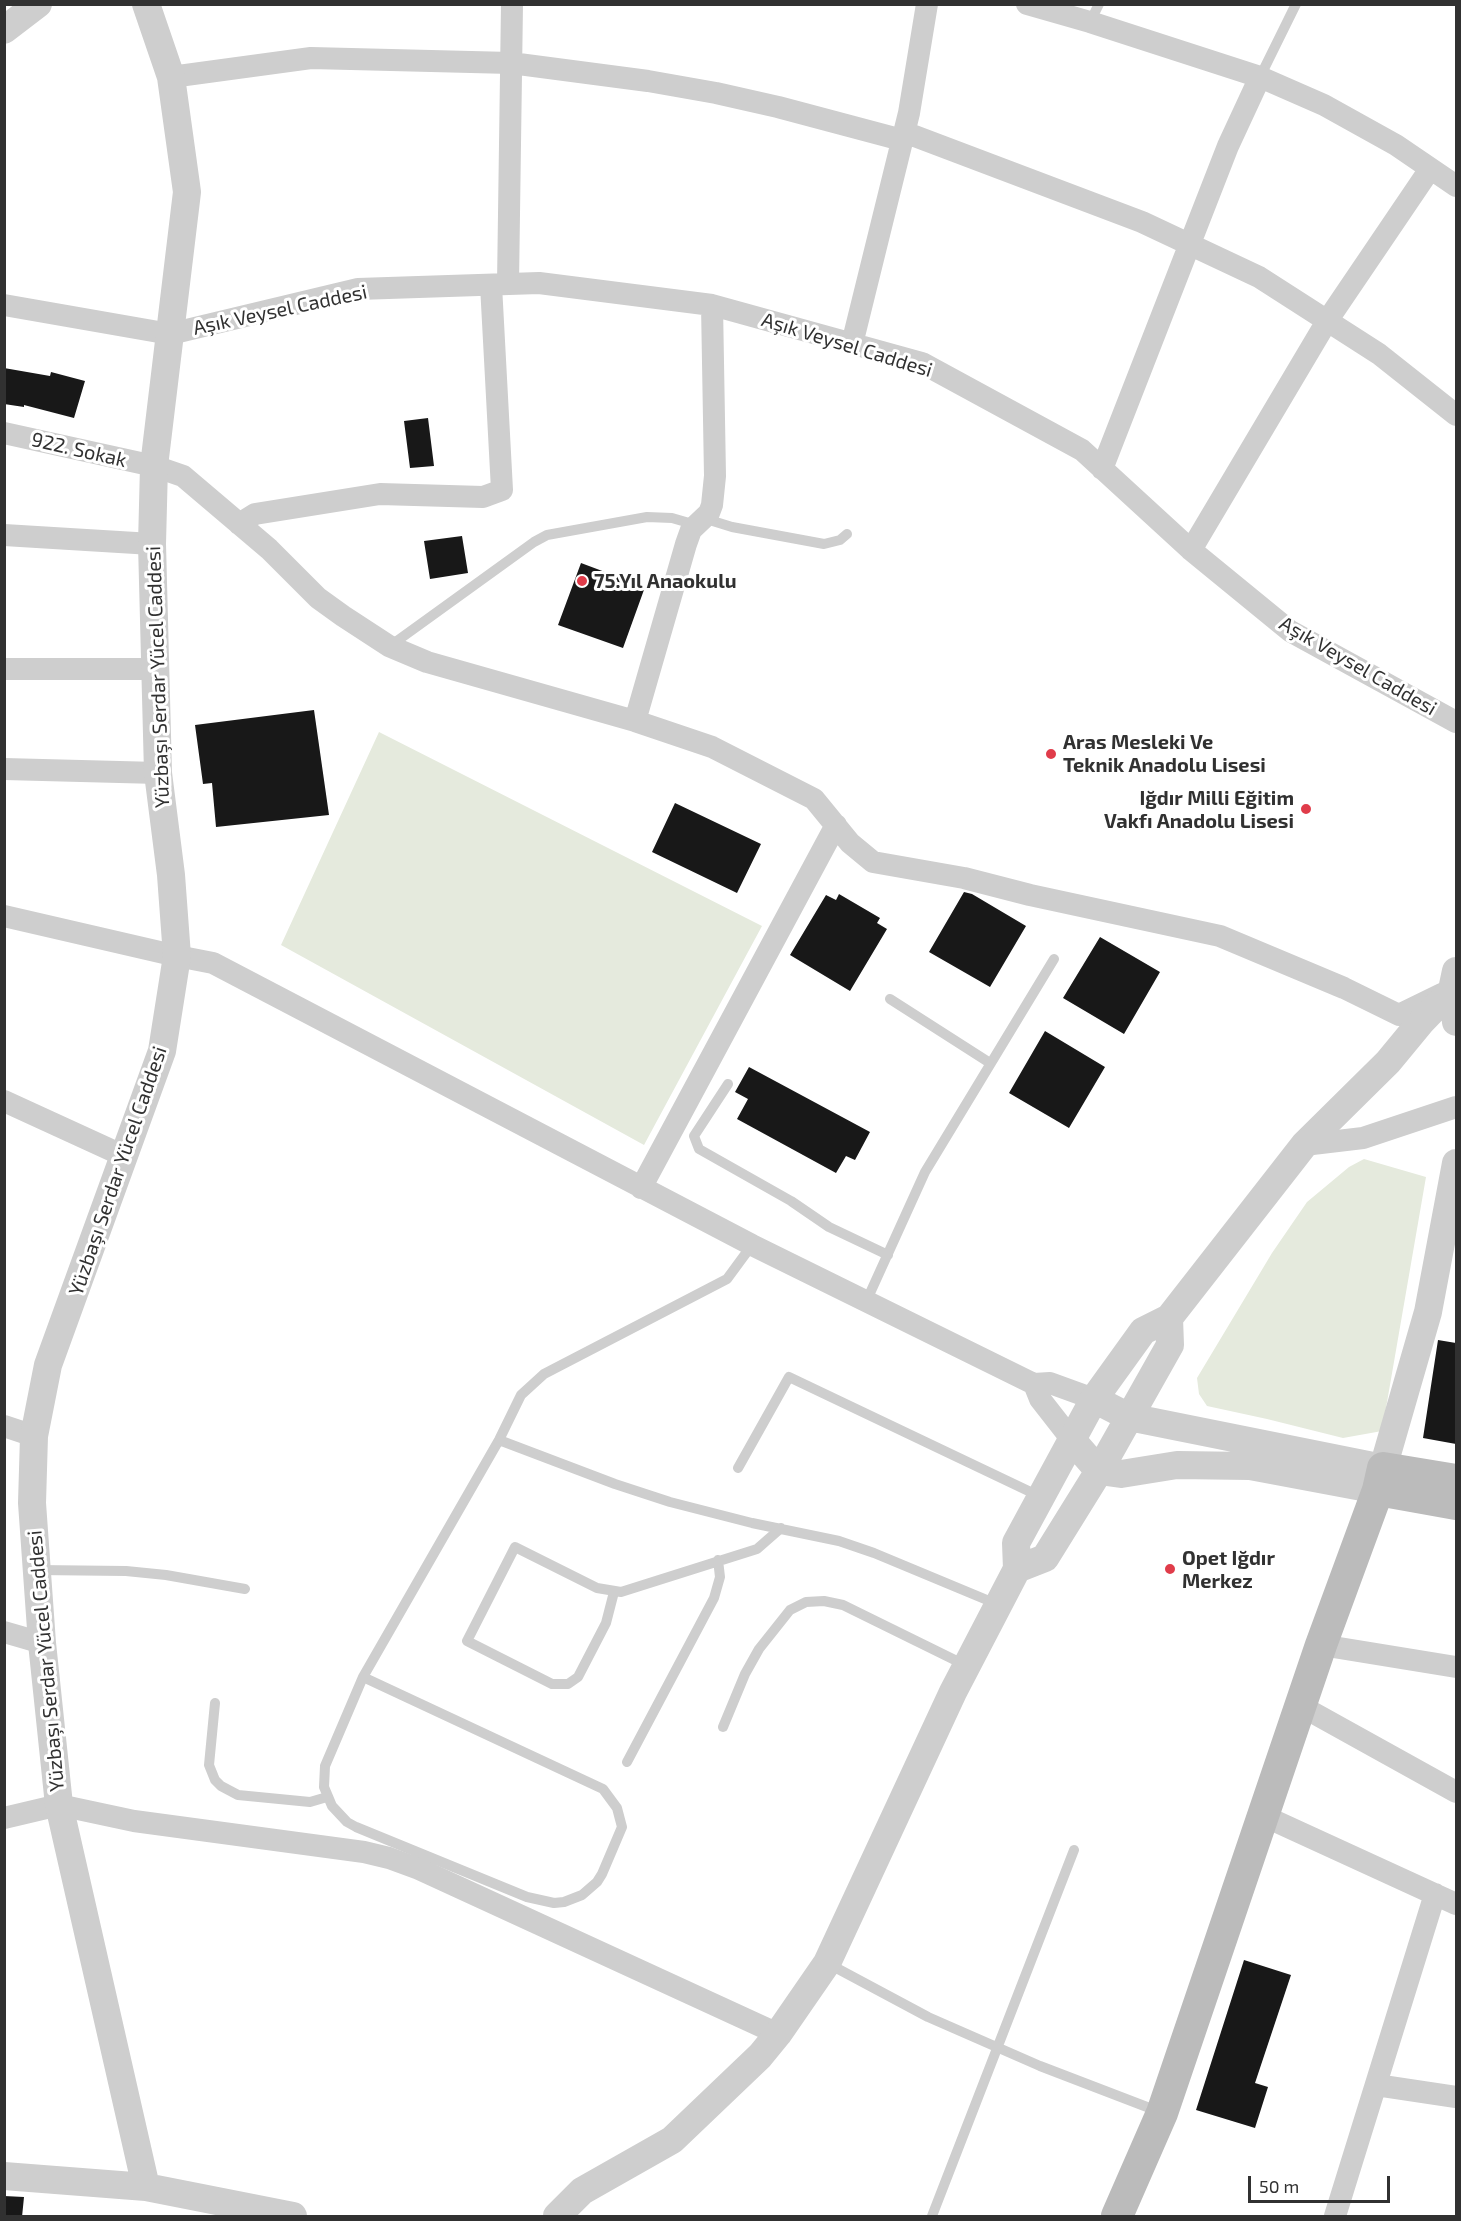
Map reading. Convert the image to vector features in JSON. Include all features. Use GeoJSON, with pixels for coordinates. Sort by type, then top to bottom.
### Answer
{"type":"FeatureCollection","features":[{"type":"Feature","properties":{"kind":"main road"},"geometry":{"type":"LineString","coordinates":[[1380,1479],[1456,1480]]}},
{"type":"Feature","properties":{"kind":"main road"},"geometry":{"type":"LineString","coordinates":[[1380,1479],[1456,1504]]}},
{"type":"Feature","properties":{"kind":"main road"},"geometry":{"type":"LineString","coordinates":[[1117,2217],[1162,2113],[1321,1645],[1380,1479]]}},
{"type":"Feature","properties":{"kind":"street"},"geometry":{"type":"LineString","coordinates":[[4,30],[38,4]]}},
{"type":"Feature","properties":{"kind":"street","name":"Yüzbaşı Serdar Yücel Caddesi"},"geometry":{"type":"LineString","coordinates":[[146,4],[171,77],[187,192],[154,466],[152,544],[158,773],[171,875],[177,956],[162,1051],[48,1365],[34,1436],[32,1503],[42,1643],[59,1805],[146,2187]]}},
{"type":"Feature","properties":{"kind":"street"},"geometry":{"type":"LineString","coordinates":[[239,524],[255,514],[380,494],[483,497],[502,490],[500,284],[512,4]]}},
{"type":"Feature","properties":{"kind":"street"},"geometry":{"type":"LineString","coordinates":[[852,344],[903,136],[927,4]]}},
{"type":"Feature","properties":{"kind":"street"},"geometry":{"type":"LineString","coordinates":[[1027,4],[1094,13],[1260,77],[1324,105],[1396,145],[1456,186]]}},
{"type":"Feature","properties":{"kind":"street"},"geometry":{"type":"LineString","coordinates":[[171,77],[311,58],[511,63],[614,76],[716,93],[903,136],[1142,222],[1259,278],[1379,354],[1456,415]]}},
{"type":"Feature","properties":{"kind":"street"},"geometry":{"type":"LineString","coordinates":[[1102,469],[1228,146],[1260,77]]}},
{"type":"Feature","properties":{"kind":"street"},"geometry":{"type":"LineString","coordinates":[[1191,550],[1327,321],[1430,169]]}},
{"type":"Feature","properties":{"kind":"street","name":"Aşık Veysel Caddesi"},"geometry":{"type":"LineString","coordinates":[[170,334],[358,289],[539,283],[712,306],[922,363],[1082,450],[1191,550],[1290,631],[1456,722]]}},
{"type":"Feature","properties":{"kind":"street"},"geometry":{"type":"LineString","coordinates":[[4,305],[170,334]]}},
{"type":"Feature","properties":{"kind":"street"},"geometry":{"type":"LineString","coordinates":[[635,721],[686,544],[691,530],[709,513],[712,504],[715,476],[712,306]]}},
{"type":"Feature","properties":{"kind":"street","name":"922. Sokak"},"geometry":{"type":"LineString","coordinates":[[4,433],[154,466],[183,476],[269,549],[318,598],[389,646],[427,662],[635,721],[711,747],[814,800],[850,843],[873,862],[964,878],[1220,936],[1344,988],[1399,1015],[1454,980]]}},
{"type":"Feature","properties":{"kind":"street"},"geometry":{"type":"LineString","coordinates":[[4,535],[152,544]]}},
{"type":"Feature","properties":{"kind":"street"},"geometry":{"type":"LineString","coordinates":[[4,669],[154,669]]}},
{"type":"Feature","properties":{"kind":"street"},"geometry":{"type":"LineString","coordinates":[[4,769],[158,773]]}},
{"type":"Feature","properties":{"kind":"street"},"geometry":{"type":"LineString","coordinates":[[640,1188],[836,825]]}},
{"type":"Feature","properties":{"kind":"street"},"geometry":{"type":"LineString","coordinates":[[4,916],[213,963],[640,1188],[1034,1384],[1050,1383],[1094,1399],[1129,1417],[1380,1479]]}},
{"type":"Feature","properties":{"kind":"street"},"geometry":{"type":"LineString","coordinates":[[1454,980],[1456,1022]]}},
{"type":"Feature","properties":{"kind":"street"},"geometry":{"type":"LineString","coordinates":[[557,2217],[582,2191],[672,2140],[760,2056],[778,2034],[827,1963],[967,1666],[1017,1569],[1016,1543],[1094,1399],[1143,1331],[1169,1318],[1304,1145],[1388,1062],[1454,980]]}},
{"type":"Feature","properties":{"kind":"street"},"geometry":{"type":"LineString","coordinates":[[4,1101],[124,1156]]}},
{"type":"Feature","properties":{"kind":"street"},"geometry":{"type":"LineString","coordinates":[[1304,1145],[1363,1138],[1456,1107]]}},
{"type":"Feature","properties":{"kind":"street"},"geometry":{"type":"LineString","coordinates":[[1380,1479],[1428,1312],[1456,1163]]}},
{"type":"Feature","properties":{"kind":"street"},"geometry":{"type":"LineString","coordinates":[[1017,1569],[1045,1558],[1099,1471],[1170,1345],[1169,1318]]}},
{"type":"Feature","properties":{"kind":"street"},"geometry":{"type":"LineString","coordinates":[[1034,1384],[1040,1399],[1071,1440],[1099,1471],[1121,1474],[1177,1465],[1250,1466],[1380,1479]]}},
{"type":"Feature","properties":{"kind":"street"},"geometry":{"type":"LineString","coordinates":[[4,1426],[34,1436]]}},
{"type":"Feature","properties":{"kind":"street"},"geometry":{"type":"LineString","coordinates":[[4,1632],[42,1643]]}},
{"type":"Feature","properties":{"kind":"street"},"geometry":{"type":"LineString","coordinates":[[1321,1645],[1456,1667]]}},
{"type":"Feature","properties":{"kind":"street"},"geometry":{"type":"LineString","coordinates":[[1301,1706],[1456,1791]]}},
{"type":"Feature","properties":{"kind":"street"},"geometry":{"type":"LineString","coordinates":[[4,1818],[59,1805],[144,1823],[352,1850],[389,1858],[419,1869],[778,2034]]}},
{"type":"Feature","properties":{"kind":"street"},"geometry":{"type":"LineString","coordinates":[[1264,1816],[1456,1904]]}},
{"type":"Feature","properties":{"kind":"street"},"geometry":{"type":"LineString","coordinates":[[1335,2217],[1434,1894]]}},
{"type":"Feature","properties":{"kind":"street"},"geometry":{"type":"LineString","coordinates":[[1376,2085],[1456,2097]]}},
{"type":"Feature","properties":{"kind":"street"},"geometry":{"type":"LineString","coordinates":[[4,2176],[146,2187],[293,2217]]}},
{"type":"Feature","properties":{"kind":"lane"},"geometry":{"type":"LineString","coordinates":[[1260,77],[1296,4]]}},
{"type":"Feature","properties":{"kind":"lane"},"geometry":{"type":"LineString","coordinates":[[389,646],[547,535],[647,517],[699,521],[824,544],[840,540],[847,534]]}},
{"type":"Feature","properties":{"kind":"lane"},"geometry":{"type":"LineString","coordinates":[[866,1302],[925,1172],[1054,959]]}},
{"type":"Feature","properties":{"kind":"lane"},"geometry":{"type":"LineString","coordinates":[[890,999],[990,1064]]}},
{"type":"Feature","properties":{"kind":"lane"},"geometry":{"type":"LineString","coordinates":[[728,1084],[694,1136],[699,1149],[791,1201],[829,1227],[888,1255]]}},
{"type":"Feature","properties":{"kind":"lane"},"geometry":{"type":"LineString","coordinates":[[363,1677],[603,1789],[618,1808],[622,1827],[597,1882],[582,1895],[554,1904],[527,1897],[356,1827],[339,1815],[327,1797],[324,1787],[325,1766],[363,1677],[499,1440],[521,1395],[538,1378],[727,1279],[752,1245]]}},
{"type":"Feature","properties":{"kind":"lane"},"geometry":{"type":"LineString","coordinates":[[738,1468],[789,1377],[1040,1497]]}},
{"type":"Feature","properties":{"kind":"lane"},"geometry":{"type":"LineString","coordinates":[[499,1440],[615,1484],[670,1502],[752,1523],[838,1541],[874,1553],[999,1605]]}},
{"type":"Feature","properties":{"kind":"lane"},"geometry":{"type":"LineString","coordinates":[[614,1592],[606,1623],[578,1677],[567,1684],[552,1684],[467,1641],[515,1547],[597,1588],[614,1592],[627,1590],[757,1549],[781,1528]]}},
{"type":"Feature","properties":{"kind":"lane"},"geometry":{"type":"LineString","coordinates":[[627,1762],[714,1598],[720,1577],[718,1560]]}},
{"type":"Feature","properties":{"kind":"lane"},"geometry":{"type":"LineString","coordinates":[[37,1570],[126,1571],[245,1588]]}},
{"type":"Feature","properties":{"kind":"lane"},"geometry":{"type":"LineString","coordinates":[[723,1727],[736,1691],[759,1649],[790,1610],[806,1602],[824,1601],[843,1605],[967,1666]]}},
{"type":"Feature","properties":{"kind":"lane"},"geometry":{"type":"LineString","coordinates":[[215,1703],[208,1765],[215,1780],[221,1786],[238,1795],[310,1802],[327,1797]]}},
{"type":"Feature","properties":{"kind":"lane"},"geometry":{"type":"LineString","coordinates":[[932,2217],[1074,1850]]}},
{"type":"Feature","properties":{"kind":"lane"},"geometry":{"type":"LineString","coordinates":[[827,1963],[928,2017],[1162,2113]]}},
{"type":"Feature","properties":{"kind":"shaded area"},"geometry":{"type":"Polygon","coordinates":[[[379,732],[762,926],[644,1145],[281,945],[379,732]]]}},
{"type":"Feature","properties":{"kind":"shaded area"},"geometry":{"type":"Polygon","coordinates":[[[1364,1159],[1426,1177],[1382,1431],[1343,1438],[1207,1406],[1199,1394],[1197,1378],[1272,1253],[1307,1202],[1349,1167],[1364,1159]]]}},
{"type":"Feature","properties":{"kind":"building"},"geometry":{"type":"Polygon","coordinates":[[[4,368],[50,376],[51,372],[85,381],[74,418],[24,405],[24,407],[4,404],[4,368]]]}},
{"type":"Feature","properties":{"kind":"building"},"geometry":{"type":"Polygon","coordinates":[[[428,418],[434,466],[410,468],[404,421],[428,418]]]}},
{"type":"Feature","properties":{"kind":"building"},"geometry":{"type":"Polygon","coordinates":[[[462,536],[468,573],[430,579],[424,541],[462,536]]]}},
{"type":"Feature","properties":{"kind":"building"},"geometry":{"type":"Polygon","coordinates":[[[581,563],[645,587],[623,648],[558,625],[581,563]]]}},
{"type":"Feature","properties":{"kind":"building"},"geometry":{"type":"Polygon","coordinates":[[[314,710],[329,815],[216,827],[212,783],[203,784],[195,725],[314,710]]]}},
{"type":"Feature","properties":{"kind":"building"},"geometry":{"type":"Polygon","coordinates":[[[675,803],[761,844],[737,893],[652,852],[675,803]]]}},
{"type":"Feature","properties":{"kind":"building"},"geometry":{"type":"Polygon","coordinates":[[[964,892],[972,894],[1026,926],[990,987],[929,952],[964,892]]]}},
{"type":"Feature","properties":{"kind":"building"},"geometry":{"type":"Polygon","coordinates":[[[839,894],[880,918],[877,923],[887,929],[850,991],[790,955],[826,895],[836,900],[839,894]]]}},
{"type":"Feature","properties":{"kind":"building"},"geometry":{"type":"Polygon","coordinates":[[[1100,937],[1160,972],[1124,1034],[1063,998],[1100,937]]]}},
{"type":"Feature","properties":{"kind":"building"},"geometry":{"type":"Polygon","coordinates":[[[1045,1031],[1105,1067],[1069,1128],[1009,1093],[1045,1031]]]}},
{"type":"Feature","properties":{"kind":"building"},"geometry":{"type":"Polygon","coordinates":[[[749,1067],[870,1132],[855,1160],[846,1156],[836,1173],[737,1119],[748,1099],[735,1092],[749,1067]]]}},
{"type":"Feature","properties":{"kind":"building"},"geometry":{"type":"Polygon","coordinates":[[[1438,1340],[1456,1343],[1456,1444],[1423,1438],[1438,1340]]]}},
{"type":"Feature","properties":{"kind":"building"},"geometry":{"type":"Polygon","coordinates":[[[1244,1960],[1291,1975],[1255,2083],[1268,2087],[1255,2128],[1196,2110],[1244,1960]]]}},
{"type":"Feature","properties":{"kind":"building"},"geometry":{"type":"Polygon","coordinates":[[[4,2196],[24,2197],[22,2217],[4,2217],[4,2196]]]}},
{"type":"Feature","properties":{"kind":"place","name":"75.Yıl Anaokulu"},"geometry":{"type":"Point","coordinates":[582,581]}},
{"type":"Feature","properties":{"kind":"place","name":"Aras Mesleki Ve Teknik Anadolu Lisesi"},"geometry":{"type":"Point","coordinates":[1051,754]}},
{"type":"Feature","properties":{"kind":"place","name":"Iğdır Milli Eğitim Vakfı Anadolu Lisesi"},"geometry":{"type":"Point","coordinates":[1306,809]}},
{"type":"Feature","properties":{"kind":"place","name":"Opet Iğdır Merkez"},"geometry":{"type":"Point","coordinates":[1170,1569]}}]}
